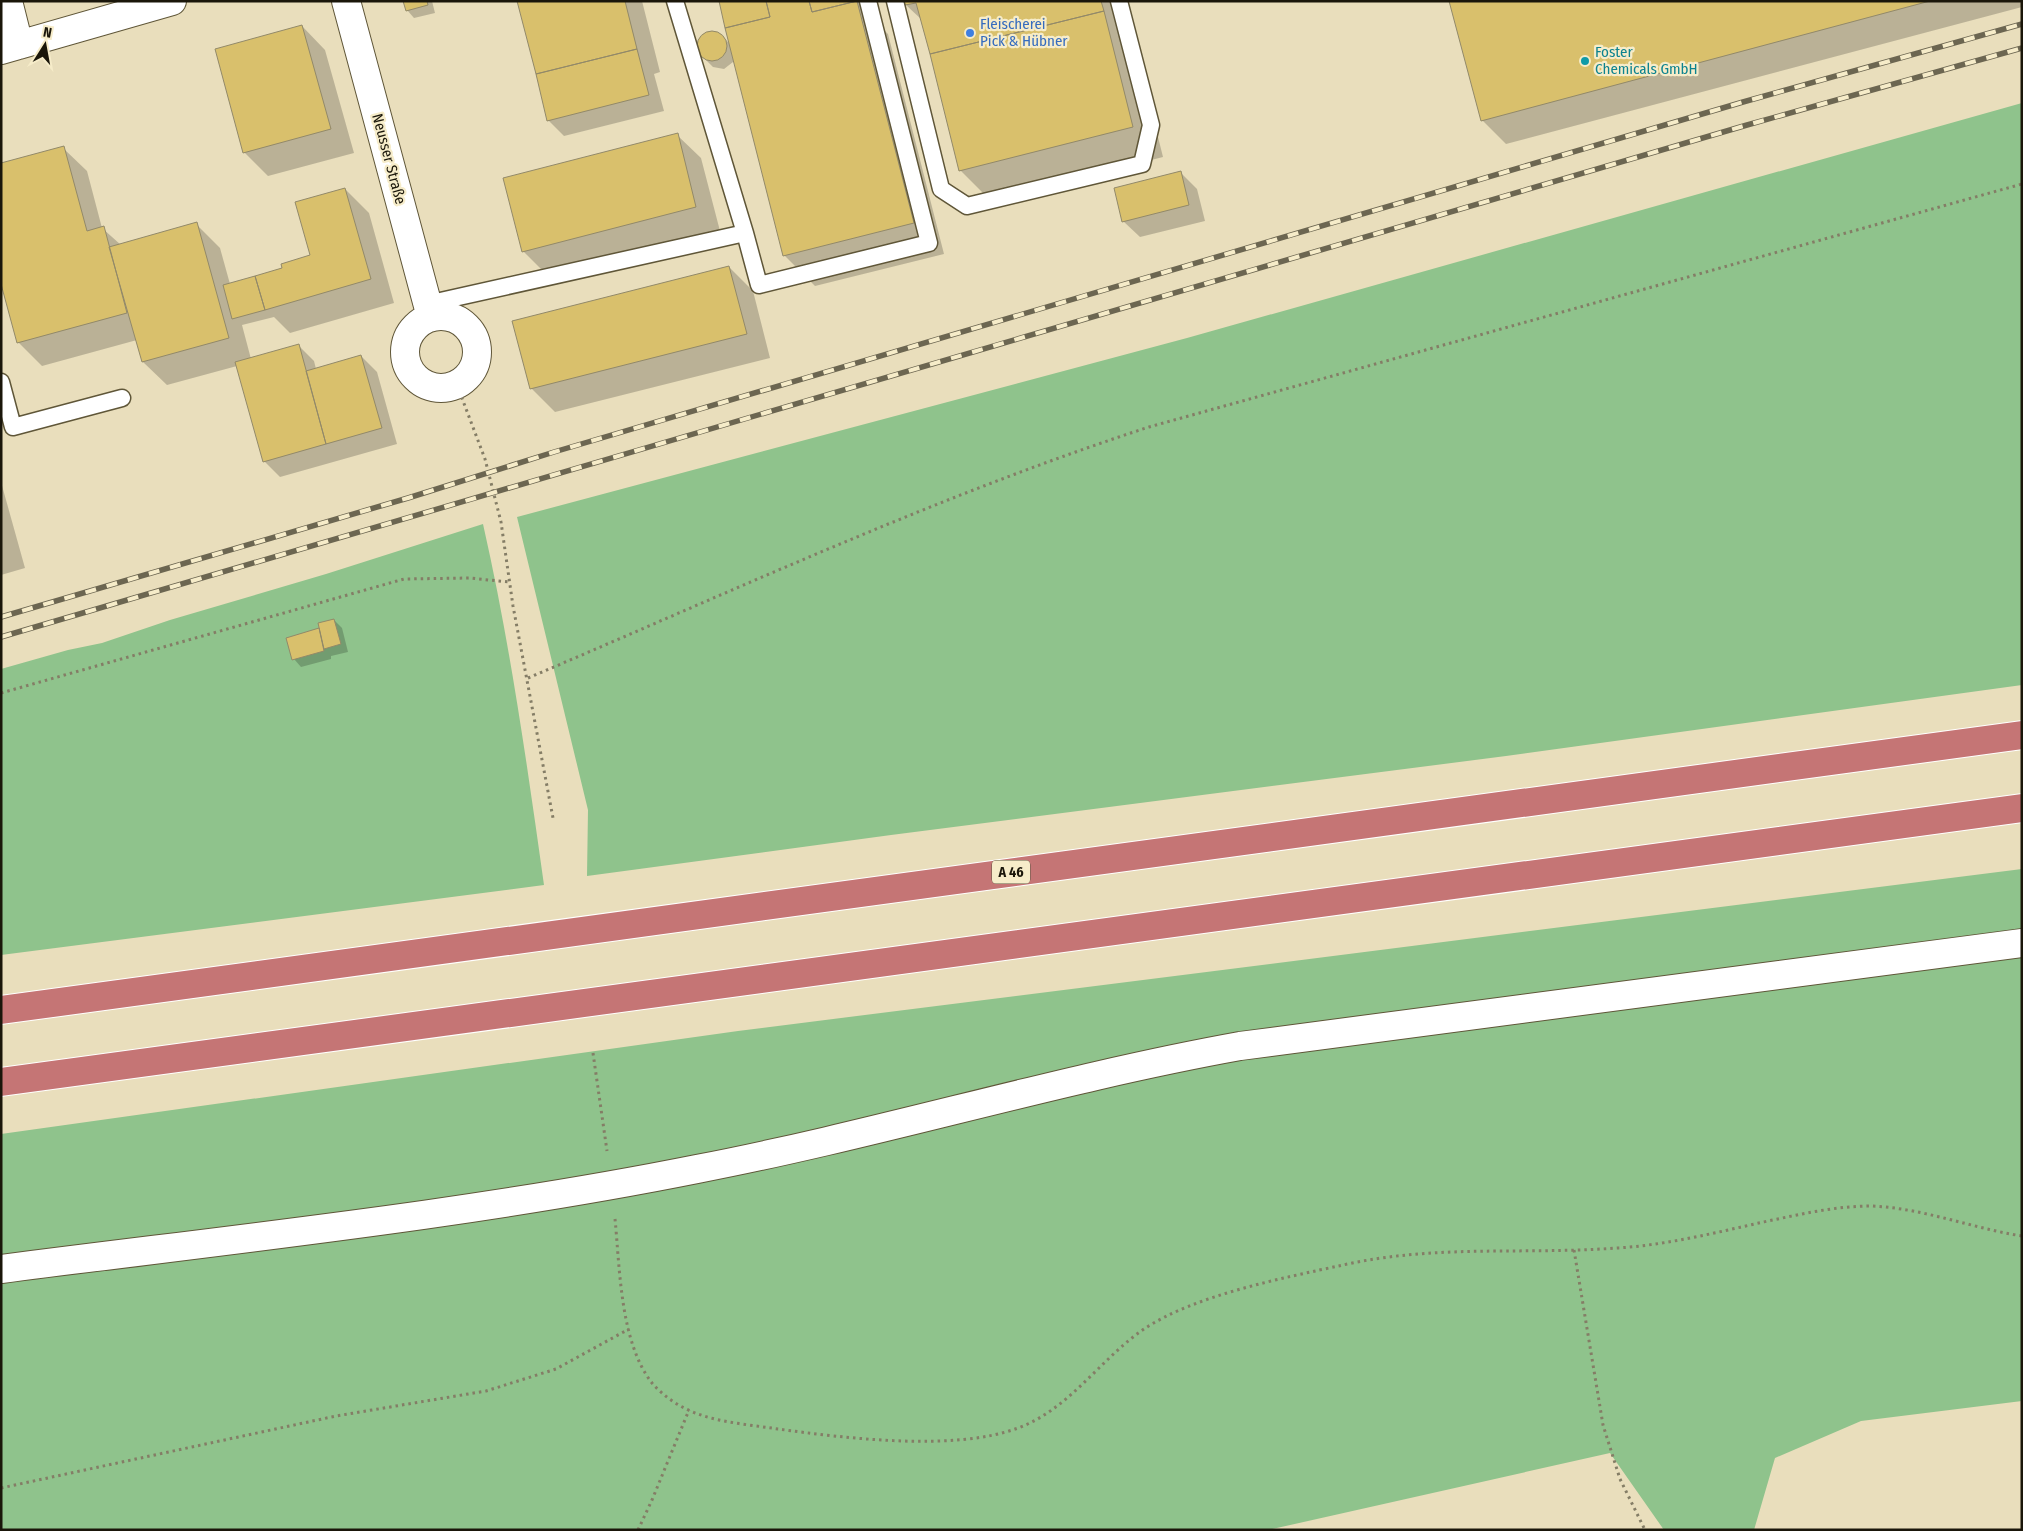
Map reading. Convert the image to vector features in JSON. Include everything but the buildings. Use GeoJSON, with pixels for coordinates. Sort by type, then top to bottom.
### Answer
{"type":"FeatureCollection","features":[{"type":"Feature","properties":{"kind":"highway","name":"A 46"},"geometry":{"type":"LineString","coordinates":[[1,1010],[2022,735]]}},
{"type":"Feature","properties":{"kind":"highway"},"geometry":{"type":"LineString","coordinates":[[1,1082],[2022,808]]}},
{"type":"Feature","properties":{"kind":"street"},"geometry":{"type":"LineString","coordinates":[[8,1],[10,47],[172,1]]}},
{"type":"Feature","properties":{"kind":"street","name":"Neusser Straße"},"geometry":{"type":"LineString","coordinates":[[346,1],[429,311]]}},
{"type":"Feature","properties":{"kind":"street"},"geometry":{"type":"LineString","coordinates":[[429,311],[455,319],[465,325],[473,334],[478,358],[474,369],[467,379],[457,386],[433,388],[413,376],[407,365],[406,341],[429,311]]}},
{"type":"Feature","properties":{"kind":"street"},"geometry":{"type":"LineString","coordinates":[[1,1269],[483,1207],[612,1186],[737,1161],[1114,1070],[1240,1046],[2022,942]]}},
{"type":"Feature","properties":{"kind":"lane"},"geometry":{"type":"LineString","coordinates":[[675,1],[759,285],[929,242],[868,1]]}},
{"type":"Feature","properties":{"kind":"lane"},"geometry":{"type":"LineString","coordinates":[[895,1],[941,189],[967,206],[1142,164],[1151,126],[1119,1]]}},
{"type":"Feature","properties":{"kind":"lane"},"geometry":{"type":"LineString","coordinates":[[429,311],[745,233]]}},
{"type":"Feature","properties":{"kind":"lane"},"geometry":{"type":"LineString","coordinates":[[1,382],[13,427],[122,398]]}},
{"type":"Feature","properties":{"kind":"path"},"geometry":{"type":"LineString","coordinates":[[528,678],[934,505],[1075,451],[1149,427],[2022,184]]}},
{"type":"Feature","properties":{"kind":"path"},"geometry":{"type":"LineString","coordinates":[[457,386],[485,459],[504,534],[509,582],[553,818]]}},
{"type":"Feature","properties":{"kind":"path"},"geometry":{"type":"LineString","coordinates":[[1,694],[404,579],[469,578],[509,582]]}},
{"type":"Feature","properties":{"kind":"path"},"geometry":{"type":"LineString","coordinates":[[593,1053],[612,1186],[625,1308],[636,1354],[649,1380],[674,1402],[689,1410],[713,1418],[756,1426],[864,1438],[948,1440],[996,1434],[1017,1428],[1043,1416],[1085,1382],[1141,1332],[1156,1322],[1199,1303],[1273,1282],[1392,1256],[1449,1251],[1574,1250],[1655,1245],[1810,1212],[1872,1206],[1912,1211],[2022,1236]]}},
{"type":"Feature","properties":{"kind":"path"},"geometry":{"type":"LineString","coordinates":[[1574,1250],[1603,1425],[1620,1479],[1645,1530]]}},
{"type":"Feature","properties":{"kind":"path"},"geometry":{"type":"LineString","coordinates":[[1,1488],[336,1416],[486,1391],[556,1370],[629,1329]]}},
{"type":"Feature","properties":{"kind":"path"},"geometry":{"type":"LineString","coordinates":[[638,1530],[689,1410]]}},
{"type":"Feature","properties":{"kind":"green space"},"geometry":{"type":"Polygon","coordinates":[[[2022,103],[2022,685],[1506,756],[587,876],[588,810],[517,517],[1187,338],[2022,103]]]}},
{"type":"Feature","properties":{"kind":"green space"},"geometry":{"type":"Polygon","coordinates":[[[483,524],[510,659],[544,885],[1,955],[1,669],[68,650],[102,643],[170,620],[326,574],[483,524]]]}},
{"type":"Feature","properties":{"kind":"green space"},"geometry":{"type":"Polygon","coordinates":[[[2022,869],[2022,1401],[1861,1421],[1775,1458],[1754,1530],[1664,1530],[1610,1453],[1268,1530],[1,1530],[1,1134],[738,1031],[2022,869]]]}},
{"type":"Feature","properties":{"kind":"railway"},"geometry":{"type":"LineString","coordinates":[[1,617],[1743,102],[2022,24]]}},
{"type":"Feature","properties":{"kind":"railway"},"geometry":{"type":"LineString","coordinates":[[1,637],[1747,125],[2022,48]]}},
{"type":"Feature","properties":{"kind":"place","name":"Fleischerei Pick & Hübner"},"geometry":{"type":"Point","coordinates":[970,33]}},
{"type":"Feature","properties":{"kind":"place","name":"Foster Chemicals GmbH"},"geometry":{"type":"Point","coordinates":[1585,61]}}]}
